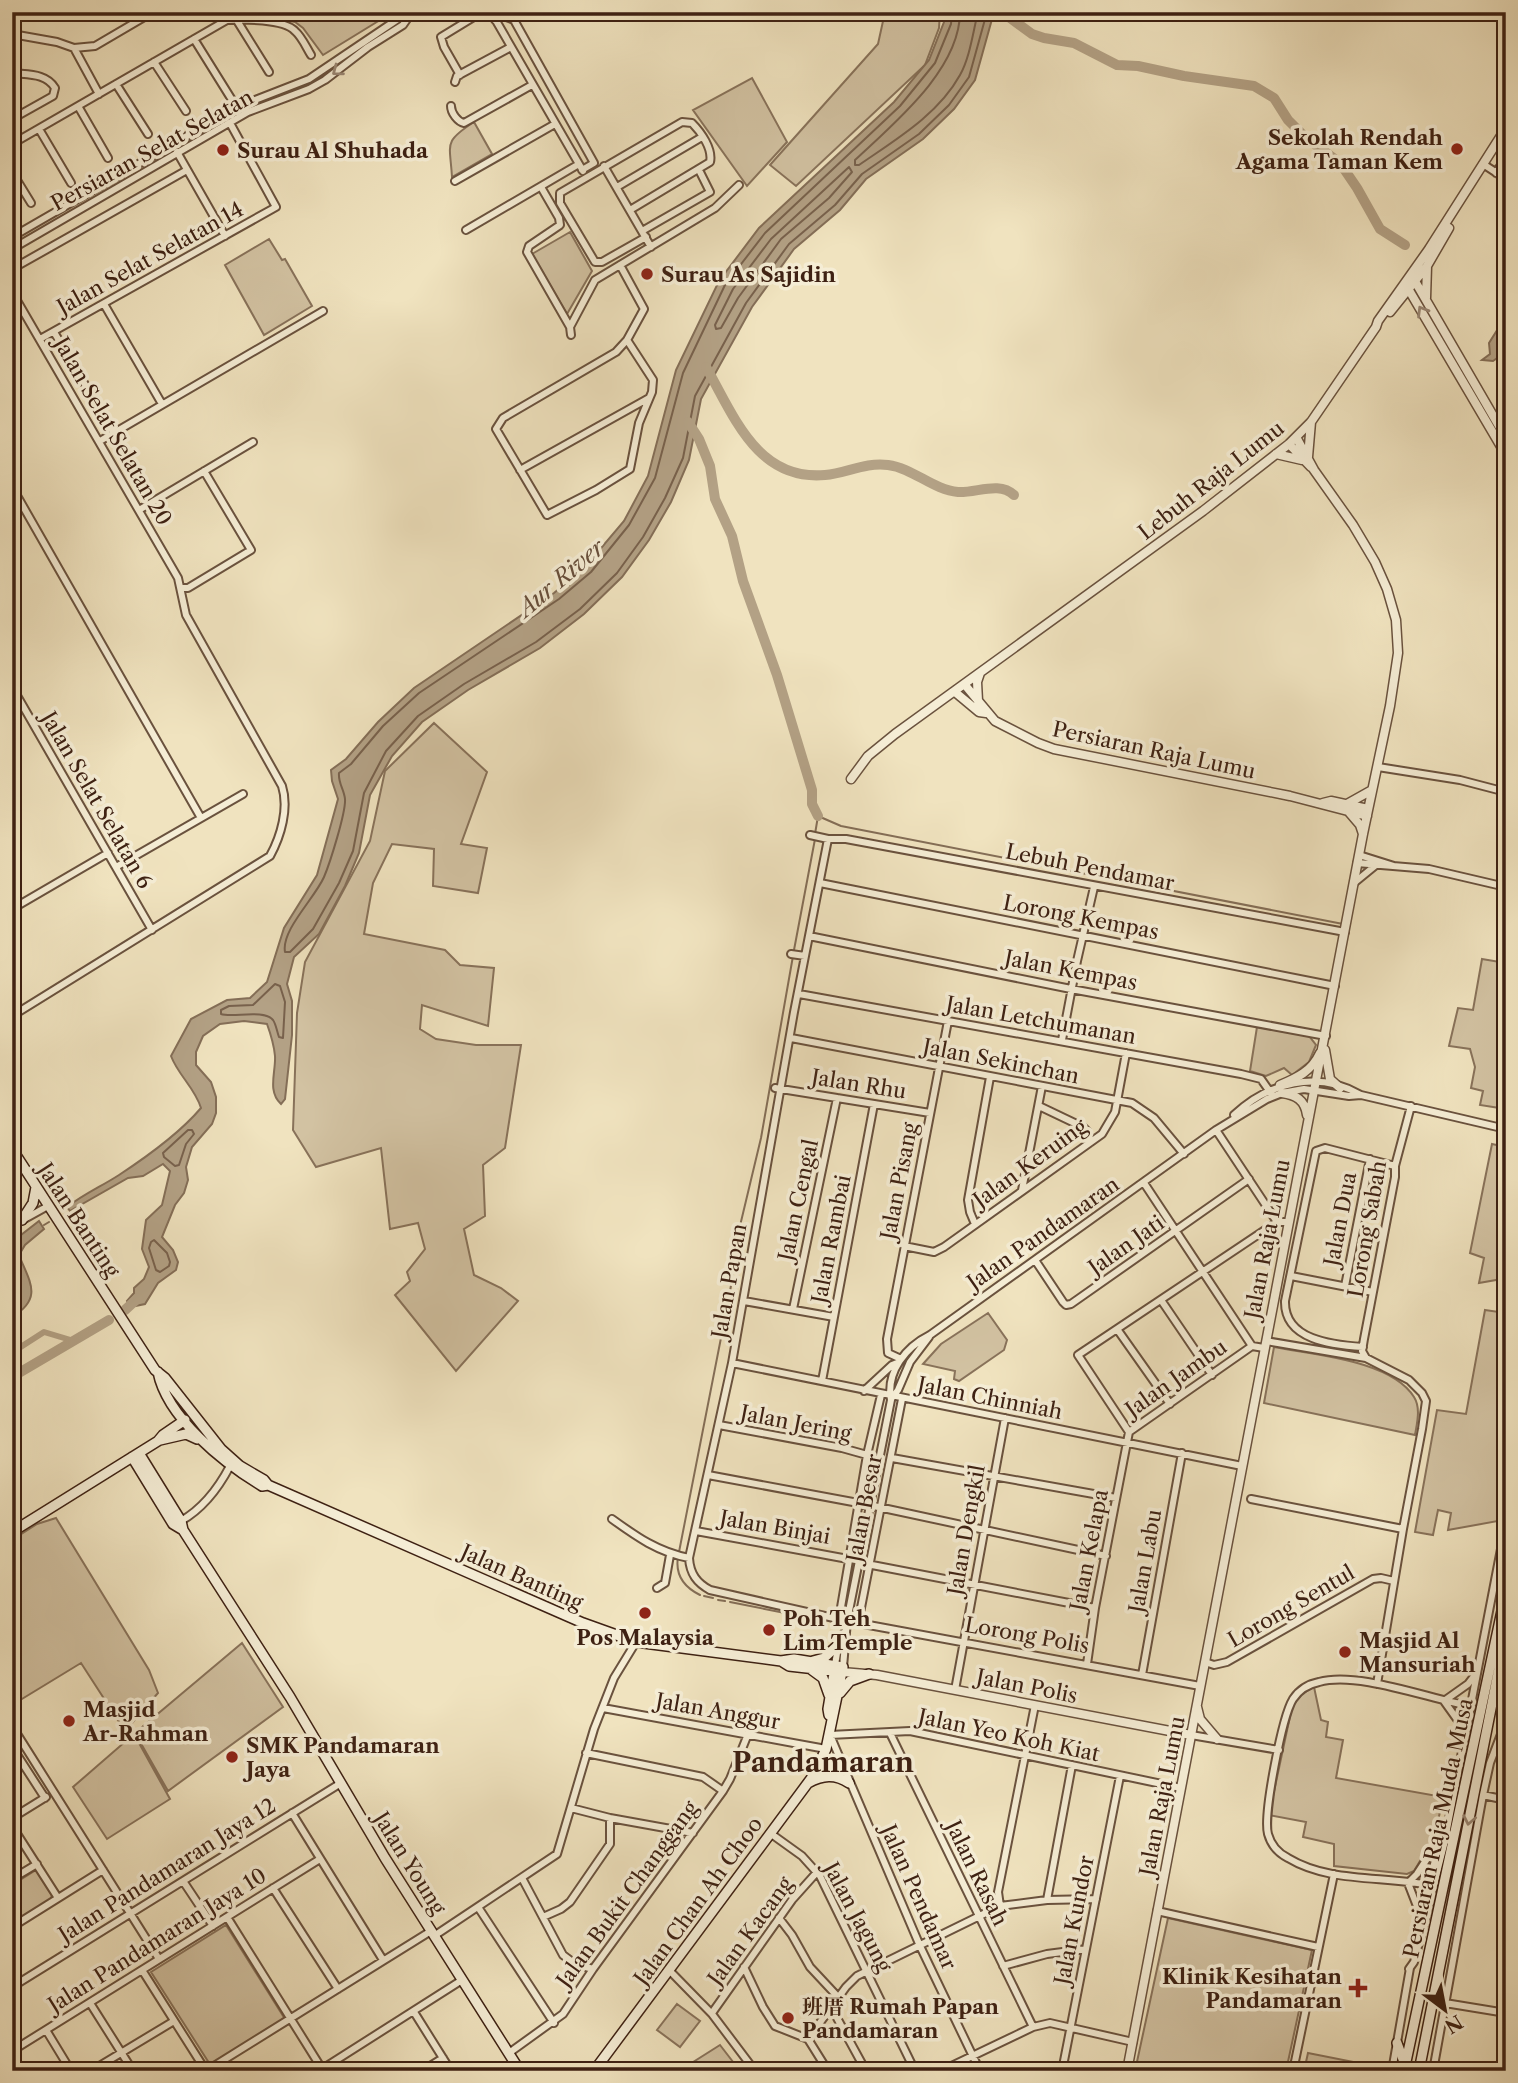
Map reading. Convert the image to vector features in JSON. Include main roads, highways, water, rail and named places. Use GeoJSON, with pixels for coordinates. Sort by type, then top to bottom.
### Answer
{"type":"FeatureCollection","features":[{"type":"Feature","properties":{"kind":"main road","name":"Jalan Banting"},"geometry":{"type":"LineString","coordinates":[[12,1149],[158,1372],[191,1410],[210,1445],[230,1466],[262,1486],[268,1485],[583,1623],[636,1642],[781,1661],[789,1665],[839,1669],[833,1698]]}},
{"type":"Feature","properties":{"kind":"main road"},"geometry":{"type":"LineString","coordinates":[[22,1220],[33,1203],[36,1187]]}},
{"type":"Feature","properties":{"kind":"main road"},"geometry":{"type":"LineString","coordinates":[[158,1372],[160,1383],[187,1422],[210,1445],[268,1485]]}},
{"type":"Feature","properties":{"kind":"main road"},"geometry":{"type":"LineString","coordinates":[[12,1532],[187,1422],[188,1414],[177,1395]]}},
{"type":"Feature","properties":{"kind":"main road"},"geometry":{"type":"LineString","coordinates":[[163,1438],[175,1419],[174,1405]]}},
{"type":"Feature","properties":{"kind":"main road"},"geometry":{"type":"LineString","coordinates":[[163,1438],[186,1434],[210,1445]]}},
{"type":"Feature","properties":{"kind":"main road","name":"Jalan Young"},"geometry":{"type":"LineString","coordinates":[[136,1455],[173,1524],[182,1526],[290,1697],[432,1934],[520,2071]]}},
{"type":"Feature","properties":{"kind":"main road","name":"Persiaran Raja Muda Musa"},"geometry":{"type":"LineString","coordinates":[[1404,2067],[1506,1592]]}},
{"type":"Feature","properties":{"kind":"main road","name":"Persiaran Raja Muda Musa"},"geometry":{"type":"LineString","coordinates":[[1419,2071],[1506,1633]]}},
{"type":"Feature","properties":{"kind":"main road"},"geometry":{"type":"LineString","coordinates":[[839,1642],[824,1658],[810,1665],[823,1678],[833,1698],[850,1681],[869,1674]]}},
{"type":"Feature","properties":{"kind":"main road","name":"Jalan Chan Ah Choo"},"geometry":{"type":"LineString","coordinates":[[594,2071],[820,1764],[830,1735],[828,1709],[833,1698]]}},
{"type":"Feature","properties":{"kind":"main road"},"geometry":{"type":"LineString","coordinates":[[806,1784],[829,1776],[839,1777],[849,1783]]}},
{"type":"Feature","properties":{"kind":"main road"},"geometry":{"type":"LineString","coordinates":[[1397,2043],[1404,2067]]}},
{"type":"Feature","properties":{"kind":"water"},"geometry":{"type":"Polygon","coordinates":[[[945,12],[994,12],[975,80],[954,109],[923,139],[866,179],[840,210],[794,249],[752,307],[701,399],[689,460],[671,502],[649,540],[622,577],[584,614],[540,648],[468,690],[422,722],[392,756],[370,795],[359,853],[345,886],[319,934],[294,957],[287,984],[292,1001],[292,1035],[285,1099],[281,1104],[274,1093],[275,1056],[267,1024],[244,1021],[220,1024],[203,1036],[196,1052],[196,1065],[211,1082],[216,1097],[216,1113],[212,1124],[192,1147],[186,1167],[188,1180],[184,1193],[175,1205],[162,1237],[173,1250],[178,1262],[176,1270],[158,1283],[145,1304],[130,1307],[127,1301],[134,1293],[134,1288],[144,1279],[149,1267],[142,1249],[146,1220],[162,1205],[170,1171],[163,1164],[143,1176],[128,1178],[70,1211],[67,1207],[152,1152],[183,1127],[201,1108],[171,1056],[191,1019],[227,1000],[250,998],[267,982],[284,928],[317,875],[338,799],[331,770],[346,759],[378,722],[414,688],[554,593],[586,566],[624,521],[648,476],[676,370],[719,281],[759,228],[894,102],[929,60],[944,22],[945,12]]]}},
{"type":"Feature","properties":{"kind":"water"},"geometry":{"type":"Polygon","coordinates":[[[1506,316],[1506,358],[1500,356],[1493,361],[1482,360],[1490,354],[1489,343],[1506,316]]]}},
{"type":"Feature","properties":{"kind":"water"},"geometry":{"type":"Polygon","coordinates":[[[39,1221],[44,1229],[25,1245],[19,1255],[30,1281],[31,1296],[22,1310],[12,1317],[12,1242],[39,1221]]]}},
{"type":"Feature","properties":{"kind":"waterway"},"geometry":{"type":"LineString","coordinates":[[1002,12],[1032,34],[1074,43],[1117,65],[1138,66],[1254,86],[1274,98],[1288,120],[1305,137],[1340,163],[1380,229],[1405,245]]}},
{"type":"Feature","properties":{"kind":"waterway"},"geometry":{"type":"LineString","coordinates":[[706,367],[750,442],[782,468],[802,474],[825,475],[872,465],[888,465],[906,470],[949,490],[965,492],[995,488],[1014,495]]}},
{"type":"Feature","properties":{"kind":"waterway"},"geometry":{"type":"LineString","coordinates":[[688,422],[699,439],[710,466],[715,499],[732,536],[743,581],[777,675],[812,790],[812,804],[818,816]]}},
{"type":"Feature","properties":{"kind":"waterway"},"geometry":{"type":"LineString","coordinates":[[815,834],[818,816],[841,826],[1343,924]]}},
{"type":"Feature","properties":{"kind":"waterway"},"geometry":{"type":"LineString","coordinates":[[794,950],[815,839]]}},
{"type":"Feature","properties":{"kind":"waterway"},"geometry":{"type":"LineString","coordinates":[[679,1552],[730,1292],[739,1230],[761,1138],[793,956]]}},
{"type":"Feature","properties":{"kind":"waterway"},"geometry":{"type":"LineString","coordinates":[[44,1225],[49,1222]]}},
{"type":"Feature","properties":{"kind":"waterway"},"geometry":{"type":"LineString","coordinates":[[125,1310],[138,1298]]}},
{"type":"Feature","properties":{"kind":"waterway"},"geometry":{"type":"LineString","coordinates":[[12,1377],[109,1320]]}},
{"type":"Feature","properties":{"kind":"waterway"},"geometry":{"type":"LineString","coordinates":[[12,1368],[16,1350],[44,1332],[74,1341]]}},
{"type":"Feature","properties":{"kind":"waterway"},"geometry":{"type":"LineString","coordinates":[[678,1557],[679,1575],[689,1588],[700,1595]]}},
{"type":"Feature","properties":{"kind":"waterway"},"geometry":{"type":"LineString","coordinates":[[704,1596],[713,1598]]}},
{"type":"Feature","properties":{"kind":"waterway"},"geometry":{"type":"LineString","coordinates":[[718,1600],[725,1601]]}},
{"type":"Feature","properties":{"kind":"waterway"},"geometry":{"type":"LineString","coordinates":[[730,1602],[790,1614],[799,1622]]}},
{"type":"Feature","properties":{"kind":"place","name":"Sekolah Rendah Agama Taman Kem"},"geometry":{"type":"Point","coordinates":[1457,149]}},
{"type":"Feature","properties":{"kind":"place","name":"Surau Al Shuhada"},"geometry":{"type":"Point","coordinates":[223,150]}},
{"type":"Feature","properties":{"kind":"place","name":"Surau As Sajidin"},"geometry":{"type":"Point","coordinates":[647,274]}},
{"type":"Feature","properties":{"kind":"place","name":"Pos Malaysia"},"geometry":{"type":"Point","coordinates":[645,1613]}},
{"type":"Feature","properties":{"kind":"place","name":"Poh Teh Lim Temple"},"geometry":{"type":"Point","coordinates":[769,1630]}},
{"type":"Feature","properties":{"kind":"place","name":"Masjid Al Mansuriah"},"geometry":{"type":"Point","coordinates":[1345,1652]}},
{"type":"Feature","properties":{"kind":"place","name":"Masjid Ar-Rahman"},"geometry":{"type":"Point","coordinates":[69,1721]}},
{"type":"Feature","properties":{"kind":"place","name":"SMK Pandamaran Jaya"},"geometry":{"type":"Point","coordinates":[232,1757]}},
{"type":"Feature","properties":{"kind":"place","name":"Klinik Kesihatan Pandamaran"},"geometry":{"type":"Point","coordinates":[1358,1988]}},
{"type":"Feature","properties":{"kind":"place","name":"班厝 Rumah Papan Pandamaran"},"geometry":{"type":"Point","coordinates":[788,2018]}},
{"type":"Feature","properties":{"kind":"district","name":"Pandamaran"},"geometry":{"type":"Point","coordinates":[823,1762]}},
{"type":"Feature","properties":{"kind":"water label","name":"Aur River"},"geometry":{"type":"Point","coordinates":[561,578]}}]}
